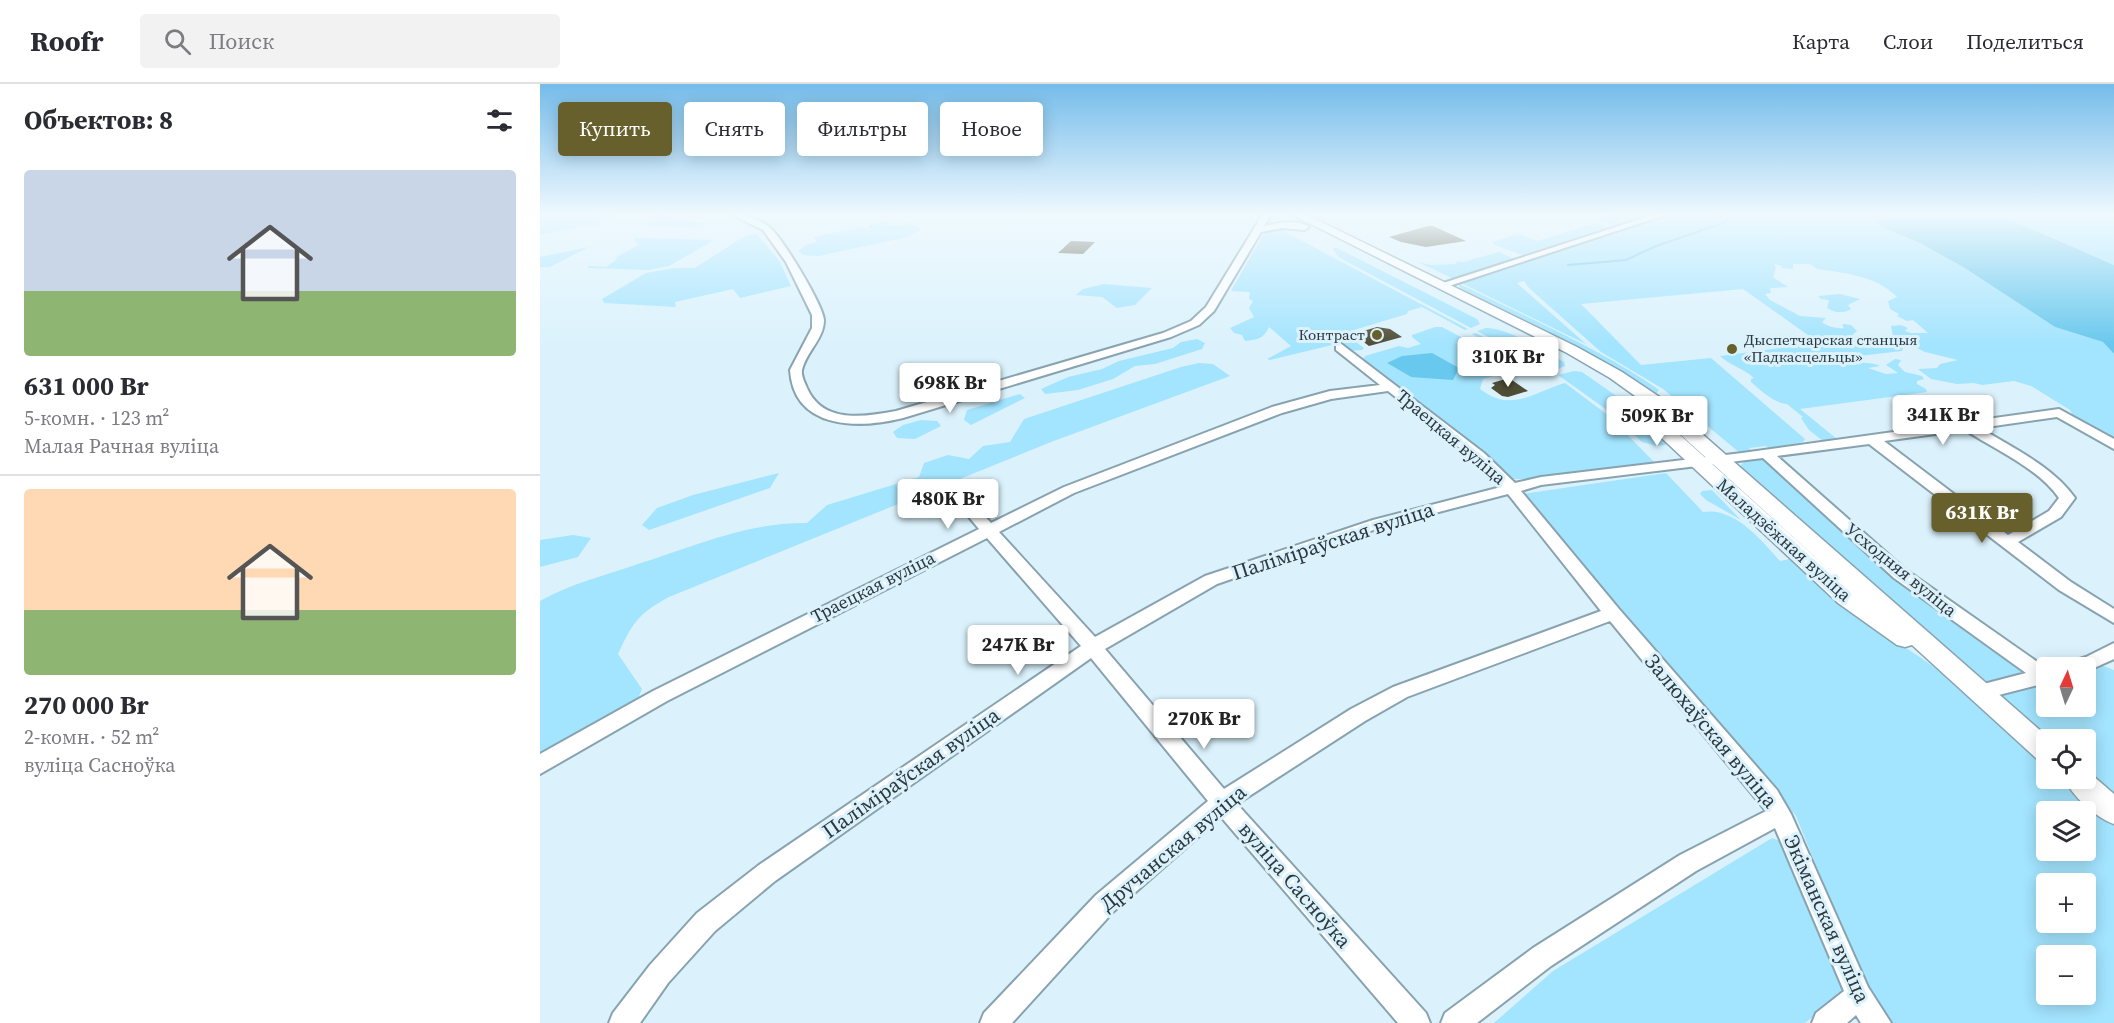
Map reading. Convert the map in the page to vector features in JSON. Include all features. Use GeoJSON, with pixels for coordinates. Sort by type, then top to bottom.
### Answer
{"type":"FeatureCollection","features":[{"type":"Feature","properties":{"kind":"main road","name":"Маладзёжная вуліца"},"geometry":{"type":"LineString","coordinates":[[1371,258],[1616,375],[1654,402],[1709,461],[1846,598],[1876,621],[1952,670],[2036,742]]}},
{"type":"Feature","properties":{"kind":"main road","name":"Маладзёжная вуліца"},"geometry":{"type":"LineString","coordinates":[[1380,258],[1605,382],[1709,461]]}},
{"type":"Feature","properties":{"kind":"main road"},"geometry":{"type":"LineString","coordinates":[[2089,789],[2114,812]]}},
{"type":"Feature","properties":{"kind":"street"},"geometry":{"type":"LineString","coordinates":[[789,258],[819,321],[818,328],[799,363],[796,377],[808,404],[820,413],[846,419],[898,415],[1184,329],[1204,316],[1210,309],[1241,258]]}},
{"type":"Feature","properties":{"kind":"street"},"geometry":{"type":"LineString","coordinates":[[1435,287],[1527,258]]}},
{"type":"Feature","properties":{"kind":"street","name":"Траецкая вуліца"},"geometry":{"type":"LineString","coordinates":[[1340,347],[1479,456],[1512,488]]}},
{"type":"Feature","properties":{"kind":"street","name":"Траецкая вуліца"},"geometry":{"type":"LineString","coordinates":[[540,765],[660,696],[1069,490],[1277,410],[1330,395],[1390,387]]}},
{"type":"Feature","properties":{"kind":"street","name":"Паліміраўская вуліца"},"geometry":{"type":"LineString","coordinates":[[623,1023],[659,974],[706,922],[767,873],[1093,647],[1211,580],[1379,523],[1541,481],[1766,454],[2060,413],[2114,445]]}},
{"type":"Feature","properties":{"kind":"street"},"geometry":{"type":"LineString","coordinates":[[1968,426],[2046,478],[2064,492],[2067,498],[2055,514],[2007,542]]}},
{"type":"Feature","properties":{"kind":"street"},"geometry":{"type":"LineString","coordinates":[[1872,439],[2065,586],[2114,617]]}},
{"type":"Feature","properties":{"kind":"street","name":"Усходняя вуліца"},"geometry":{"type":"LineString","coordinates":[[1766,454],[1900,574],[2036,670]]}},
{"type":"Feature","properties":{"kind":"street","name":"Залюхаўская вуліца"},"geometry":{"type":"LineString","coordinates":[[1455,1023],[1542,957],[1688,863],[1780,814],[1512,488]]}},
{"type":"Feature","properties":{"kind":"street","name":"вуліца Сасноўка"},"geometry":{"type":"LineString","coordinates":[[963,501],[1093,647],[1222,802],[1416,1023]]}},
{"type":"Feature","properties":{"kind":"street","name":"Дручанская вуліца"},"geometry":{"type":"LineString","coordinates":[[994,1023],[1105,903],[1222,802],[1358,715],[1400,692],[1613,613]]}},
{"type":"Feature","properties":{"kind":"street"},"geometry":{"type":"LineString","coordinates":[[2096,660],[2114,650]]}},
{"type":"Feature","properties":{"kind":"street"},"geometry":{"type":"LineString","coordinates":[[1980,692],[2036,678]]}},
{"type":"Feature","properties":{"kind":"street","name":"Экіманская вуліца"},"geometry":{"type":"LineString","coordinates":[[1780,814],[1859,996],[1877,1023]]}},
{"type":"Feature","properties":{"kind":"street"},"geometry":{"type":"LineString","coordinates":[[1826,1023],[1859,996]]}},
{"type":"Feature","properties":{"kind":"shaded area"},"geometry":{"type":"Polygon","coordinates":[[[540,258],[568,258],[550,267],[540,267],[540,258]]]}},
{"type":"Feature","properties":{"kind":"shaded area"},"geometry":{"type":"Polygon","coordinates":[[[615,258],[683,258],[669,266],[649,270],[588,268],[588,266],[606,267],[617,259],[615,258]]]}},
{"type":"Feature","properties":{"kind":"shaded area"},"geometry":{"type":"Polygon","coordinates":[[[711,258],[777,258],[791,286],[740,298],[733,289],[675,302],[676,307],[604,303],[602,299],[646,273],[674,268],[695,268],[711,258]]]}},
{"type":"Feature","properties":{"kind":"shaded area"},"geometry":{"type":"Polygon","coordinates":[[[1250,258],[1334,258],[1468,329],[1465,330],[1422,307],[1408,311],[1407,314],[1344,333],[1364,348],[1362,350],[1350,351],[1342,345],[1332,345],[1270,360],[1267,359],[1291,346],[1269,327],[1262,336],[1253,340],[1245,341],[1242,335],[1234,333],[1230,328],[1254,317],[1249,308],[1253,301],[1249,299],[1250,292],[1231,291],[1250,258]]]}},
{"type":"Feature","properties":{"kind":"shaded area"},"geometry":{"type":"Polygon","coordinates":[[[1340,258],[1356,258],[1477,319],[1480,324],[1471,328],[1340,258]]]}},
{"type":"Feature","properties":{"kind":"shaded area"},"geometry":{"type":"Polygon","coordinates":[[[1478,258],[1514,259],[1454,279],[1418,262],[1431,265],[1463,262],[1478,258]]]}},
{"type":"Feature","properties":{"kind":"shaded area"},"geometry":{"type":"Polygon","coordinates":[[[1535,258],[1947,258],[2055,327],[2103,342],[2114,354],[2114,441],[2073,416],[2070,410],[2031,386],[2014,381],[1982,385],[1957,384],[1931,379],[1918,369],[1937,368],[1940,364],[1958,360],[1925,352],[1893,336],[1891,326],[1901,325],[1908,328],[1905,331],[1911,333],[1928,333],[1913,320],[1907,321],[1890,309],[1888,301],[1897,297],[1880,284],[1870,280],[1817,269],[1810,264],[1793,264],[1793,269],[1781,268],[1782,266],[1774,264],[1776,268],[1773,277],[1788,287],[1770,288],[1771,293],[1765,294],[1770,300],[1800,316],[1826,318],[1822,322],[1835,328],[1844,328],[1842,325],[1844,324],[1851,325],[1857,331],[1853,334],[1855,337],[1853,339],[1867,343],[1881,342],[1877,339],[1894,342],[1896,347],[1903,348],[1902,351],[1850,357],[1850,360],[1880,366],[1868,368],[1886,374],[1898,373],[1886,365],[1895,359],[1901,360],[1898,365],[1905,372],[1922,376],[1924,379],[1917,381],[1917,384],[1927,392],[1800,409],[1837,439],[1823,441],[1809,430],[1801,418],[1803,417],[1787,404],[1768,396],[1751,382],[1754,378],[1720,356],[1819,343],[1743,289],[1581,304],[1641,365],[1711,358],[1805,439],[1803,442],[1770,449],[1766,446],[1749,448],[1751,451],[1740,453],[1663,389],[1601,352],[1524,281],[1517,283],[1586,344],[1459,282],[1535,258]]]}},
{"type":"Feature","properties":{"kind":"shaded area"},"geometry":{"type":"Polygon","coordinates":[[[1947,258],[2098,258],[2114,265],[2114,354],[2103,342],[2055,327],[1947,258]]]}},
{"type":"Feature","properties":{"kind":"shaded area"},"geometry":{"type":"Polygon","coordinates":[[[2098,258],[2114,258],[2114,265],[2098,258]]]}},
{"type":"Feature","properties":{"kind":"shaded area"},"geometry":{"type":"Polygon","coordinates":[[[1458,283],[1588,347],[1659,390],[1655,395],[1460,288],[1458,283]]]}},
{"type":"Feature","properties":{"kind":"shaded area"},"geometry":{"type":"Polygon","coordinates":[[[1104,284],[1152,288],[1135,305],[1117,308],[1102,297],[1076,295],[1083,289],[1104,284]]]}},
{"type":"Feature","properties":{"kind":"shaded area"},"geometry":{"type":"Polygon","coordinates":[[[1840,294],[1860,299],[1848,305],[1851,309],[1839,312],[1827,308],[1829,300],[1818,296],[1840,294]]]}},
{"type":"Feature","properties":{"kind":"shaded area"},"geometry":{"type":"Polygon","coordinates":[[[1435,327],[1442,327],[1480,347],[1489,344],[1472,334],[1476,333],[1549,372],[1540,369],[1522,374],[1507,372],[1483,379],[1480,389],[1502,400],[1512,400],[1532,396],[1565,383],[1609,416],[1655,463],[1524,479],[1505,476],[1486,455],[1363,360],[1365,356],[1399,346],[1408,348],[1421,344],[1412,335],[1435,327]],[[1445,361],[1387,363],[1411,377],[1459,368],[1445,361]]]}},
{"type":"Feature","properties":{"kind":"shaded area"},"geometry":{"type":"Polygon","coordinates":[[[1486,328],[1505,332],[1526,341],[1564,362],[1565,366],[1552,371],[1477,331],[1486,328]]]}},
{"type":"Feature","properties":{"kind":"shaded area"},"geometry":{"type":"Polygon","coordinates":[[[1197,339],[1205,343],[1202,349],[1155,364],[1135,366],[1113,379],[1078,390],[1045,394],[1041,389],[1068,377],[1102,369],[1119,361],[1173,348],[1181,342],[1197,339]]]}},
{"type":"Feature","properties":{"kind":"shaded area"},"geometry":{"type":"Polygon","coordinates":[[[1432,353],[1459,368],[1453,380],[1411,377],[1387,363],[1402,356],[1432,353]]]}},
{"type":"Feature","properties":{"kind":"shaded area"},"geometry":{"type":"Polygon","coordinates":[[[1199,363],[1213,364],[1230,376],[1051,442],[669,597],[643,614],[628,634],[618,654],[642,689],[637,701],[540,756],[540,601],[576,585],[721,536],[764,526],[807,523],[827,505],[919,477],[924,463],[948,455],[969,459],[983,446],[1010,442],[1024,419],[1199,363]]]}},
{"type":"Feature","properties":{"kind":"shaded area"},"geometry":{"type":"Polygon","coordinates":[[[1574,371],[1582,372],[1635,409],[1671,444],[1656,446],[1642,442],[1614,415],[1558,375],[1574,371]]]}},
{"type":"Feature","properties":{"kind":"shaded area"},"geometry":{"type":"Polygon","coordinates":[[[1020,394],[1025,398],[971,425],[964,420],[967,410],[1020,394]]]}},
{"type":"Feature","properties":{"kind":"shaded area"},"geometry":{"type":"Polygon","coordinates":[[[921,420],[937,421],[941,426],[915,439],[897,438],[893,432],[903,425],[921,420]]]}},
{"type":"Feature","properties":{"kind":"shaded area"},"geometry":{"type":"Polygon","coordinates":[[[1764,458],[2022,665],[2023,674],[1989,682],[1973,677],[1740,466],[1746,460],[1764,458]]]}},
{"type":"Feature","properties":{"kind":"shaded area"},"geometry":{"type":"Polygon","coordinates":[[[779,473],[770,488],[649,530],[642,525],[657,508],[693,495],[779,473]]]}},
{"type":"Feature","properties":{"kind":"shaded area"},"geometry":{"type":"Polygon","coordinates":[[[1666,473],[1703,512],[1715,512],[1736,520],[1756,535],[1780,561],[1790,559],[1815,578],[1844,606],[1955,681],[2036,754],[2036,789],[2074,789],[2088,801],[2036,801],[2036,861],[2096,861],[2096,808],[2114,824],[2114,1023],[1887,1023],[1868,994],[1796,816],[1523,494],[1666,473]]]}},
{"type":"Feature","properties":{"kind":"shaded area"},"geometry":{"type":"Polygon","coordinates":[[[1712,490],[1741,520],[1706,500],[1700,494],[1702,491],[1712,490]]]}},
{"type":"Feature","properties":{"kind":"shaded area"},"geometry":{"type":"Polygon","coordinates":[[[573,535],[591,538],[578,557],[540,567],[540,540],[573,535]]]}},
{"type":"Feature","properties":{"kind":"shaded area"},"geometry":{"type":"Polygon","coordinates":[[[2101,665],[2114,670],[2114,797],[2096,781],[2096,729],[2036,730],[2005,703],[2002,696],[2006,691],[2036,685],[2036,717],[2096,717],[2096,667],[2101,665]]]}},
{"type":"Feature","properties":{"kind":"shaded area"},"geometry":{"type":"Polygon","coordinates":[[[1772,838],[1780,841],[1845,991],[1805,1023],[1494,1023],[1553,971],[1772,838]]]}},
{"type":"Feature","properties":{"kind":"building","name":"Контраст"},"geometry":{"type":"Polygon","coordinates":[[[1377,327],[1390,329],[1402,337],[1369,346],[1353,334],[1377,327]]]}},
{"type":"Feature","properties":{"kind":"building"},"geometry":{"type":"Polygon","coordinates":[[[1509,378],[1528,391],[1508,397],[1502,396],[1491,388],[1495,385],[1492,383],[1509,378]]]}},
{"type":"Feature","properties":{"kind":"waterway"},"geometry":{"type":"LineString","coordinates":[[1568,265],[1631,258]]}},
{"type":"Feature","properties":{"kind":"place","name":"Контраст"},"geometry":{"type":"Point","coordinates":[1377,335]}},
{"type":"Feature","properties":{"kind":"place","name":"Дыспетчарская станцыя «Падкасцельцы»"},"geometry":{"type":"Point","coordinates":[1732,349]}}]}
